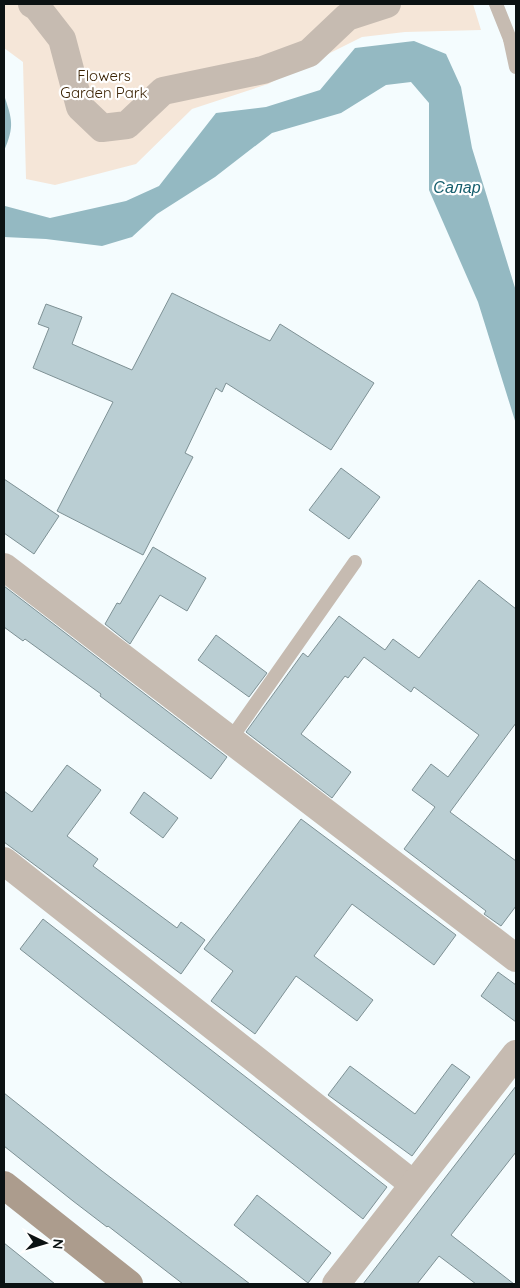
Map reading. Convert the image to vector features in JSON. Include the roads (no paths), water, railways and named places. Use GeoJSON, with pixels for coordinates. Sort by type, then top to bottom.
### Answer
{"type":"FeatureCollection","features":[{"type":"Feature","properties":{"kind":"street"},"geometry":{"type":"LineString","coordinates":[[32,4],[37,7],[62,39],[80,107],[102,128],[126,125],[163,91],[263,70],[309,53],[347,17],[387,4]]}},
{"type":"Feature","properties":{"kind":"street"},"geometry":{"type":"LineString","coordinates":[[4,567],[516,958]]}},
{"type":"Feature","properties":{"kind":"street"},"geometry":{"type":"LineString","coordinates":[[4,861],[413,1184]]}},
{"type":"Feature","properties":{"kind":"street"},"geometry":{"type":"LineString","coordinates":[[336,1284],[516,1054]]}},
{"type":"Feature","properties":{"kind":"street"},"geometry":{"type":"LineString","coordinates":[[4,1185],[129,1284]]}},
{"type":"Feature","properties":{"kind":"lane"},"geometry":{"type":"LineString","coordinates":[[492,4],[513,41],[516,67]]}},
{"type":"Feature","properties":{"kind":"lane"},"geometry":{"type":"LineString","coordinates":[[230,740],[355,562]]}},
{"type":"Feature","properties":{"kind":"water","name":"Салар"},"geometry":{"type":"Polygon","coordinates":[[[414,41],[446,54],[461,87],[472,148],[516,291],[516,424],[478,302],[429,190],[429,103],[411,82],[386,85],[341,113],[272,133],[215,177],[157,214],[132,237],[102,246],[46,239],[4,237],[4,202],[5,206],[50,218],[126,201],[159,186],[216,113],[266,107],[320,90],[355,48],[414,41]]]}},
{"type":"Feature","properties":{"kind":"water"},"geometry":{"type":"Polygon","coordinates":[[[4,95],[9,110],[11,129],[4,151],[4,95]]]}},
{"type":"Feature","properties":{"kind":"park label","name":"Flowers Garden Park"},"geometry":{"type":"Point","coordinates":[104,84]}}]}
